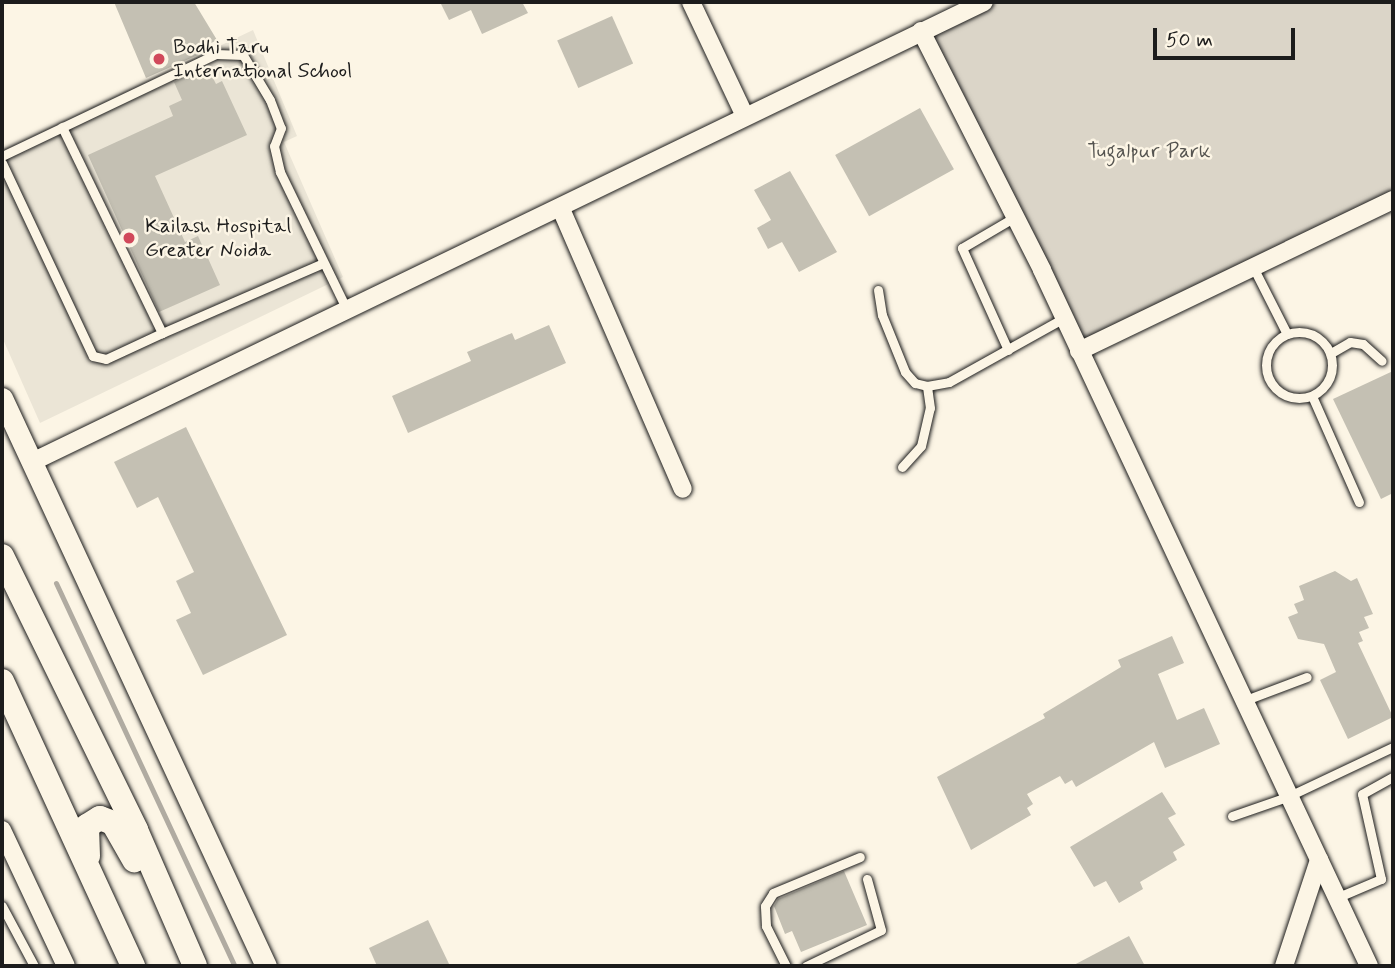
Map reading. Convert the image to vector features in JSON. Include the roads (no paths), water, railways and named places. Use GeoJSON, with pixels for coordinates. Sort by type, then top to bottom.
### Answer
{"type":"FeatureCollection","features":[{"type":"Feature","properties":{"kind":"main road"},"geometry":{"type":"LineString","coordinates":[[2,555],[157,880],[195,966]]}},
{"type":"Feature","properties":{"kind":"main road"},"geometry":{"type":"LineString","coordinates":[[2,681],[133,966]]}},
{"type":"Feature","properties":{"kind":"main road"},"geometry":{"type":"LineString","coordinates":[[88,867],[87,827],[100,818],[113,823],[140,869],[157,880]]}},
{"type":"Feature","properties":{"kind":"street"},"geometry":{"type":"LineString","coordinates":[[691,2],[744,114]]}},
{"type":"Feature","properties":{"kind":"street"},"geometry":{"type":"LineString","coordinates":[[32,462],[561,209],[744,114],[984,2]]}},
{"type":"Feature","properties":{"kind":"street"},"geometry":{"type":"LineString","coordinates":[[921,31],[1064,318],[1335,899],[1369,966]]}},
{"type":"Feature","properties":{"kind":"street"},"geometry":{"type":"LineString","coordinates":[[1079,351],[1393,200]]}},
{"type":"Feature","properties":{"kind":"street"},"geometry":{"type":"LineString","coordinates":[[561,209],[683,489]]}},
{"type":"Feature","properties":{"kind":"street"},"geometry":{"type":"LineString","coordinates":[[2,398],[266,966]]}},
{"type":"Feature","properties":{"kind":"street"},"geometry":{"type":"LineString","coordinates":[[3,836],[66,966]]}},
{"type":"Feature","properties":{"kind":"street"},"geometry":{"type":"LineString","coordinates":[[1284,966],[1319,860]]}},
{"type":"Feature","properties":{"kind":"lane"},"geometry":{"type":"LineString","coordinates":[[2,156],[216,54],[243,55],[270,100],[281,128],[274,146],[280,172],[347,310]]}},
{"type":"Feature","properties":{"kind":"lane"},"geometry":{"type":"LineString","coordinates":[[62,127],[162,333]]}},
{"type":"Feature","properties":{"kind":"lane"},"geometry":{"type":"LineString","coordinates":[[2,163],[93,356],[106,359],[323,263]]}},
{"type":"Feature","properties":{"kind":"lane"},"geometry":{"type":"LineString","coordinates":[[1008,350],[962,248],[1015,217]]}},
{"type":"Feature","properties":{"kind":"lane"},"geometry":{"type":"LineString","coordinates":[[1253,267],[1287,334]]}},
{"type":"Feature","properties":{"kind":"lane"},"geometry":{"type":"LineString","coordinates":[[877,290],[882,315],[905,372],[915,383],[928,386],[949,382],[1064,318]]}},
{"type":"Feature","properties":{"kind":"lane"},"geometry":{"type":"LineString","coordinates":[[1287,334],[1313,335],[1331,353],[1330,379],[1312,396],[1286,396],[1268,377],[1269,352],[1287,334]]}},
{"type":"Feature","properties":{"kind":"lane"},"geometry":{"type":"LineString","coordinates":[[1331,353],[1350,342],[1363,344],[1382,360]]}},
{"type":"Feature","properties":{"kind":"lane"},"geometry":{"type":"LineString","coordinates":[[902,467],[921,446],[930,408],[928,386]]}},
{"type":"Feature","properties":{"kind":"lane"},"geometry":{"type":"LineString","coordinates":[[1312,396],[1359,502]]}},
{"type":"Feature","properties":{"kind":"lane"},"geometry":{"type":"LineString","coordinates":[[1243,702],[1307,677]]}},
{"type":"Feature","properties":{"kind":"lane"},"geometry":{"type":"LineString","coordinates":[[1232,816],[1287,797],[1393,747]]}},
{"type":"Feature","properties":{"kind":"lane"},"geometry":{"type":"LineString","coordinates":[[1335,899],[1381,879],[1363,794],[1393,776]]}},
{"type":"Feature","properties":{"kind":"lane"},"geometry":{"type":"LineString","coordinates":[[786,966],[766,926],[765,906],[773,892],[860,857]]}},
{"type":"Feature","properties":{"kind":"lane"},"geometry":{"type":"LineString","coordinates":[[806,966],[881,930],[867,879]]}},
{"type":"Feature","properties":{"kind":"lane"},"geometry":{"type":"LineString","coordinates":[[2,906],[34,966]]}},
{"type":"Feature","properties":{"kind":"waterway"},"geometry":{"type":"LineString","coordinates":[[56,583],[235,966]]}},
{"type":"Feature","properties":{"kind":"place","name":"Bodhi Taru International School"},"geometry":{"type":"Point","coordinates":[159,59]}},
{"type":"Feature","properties":{"kind":"place","name":"Kailash Hospital Greater Noida"},"geometry":{"type":"Point","coordinates":[129,238]}},
{"type":"Feature","properties":{"kind":"park label","name":"Tugalpur Park"},"geometry":{"type":"Point","coordinates":[1149,151]}}]}
